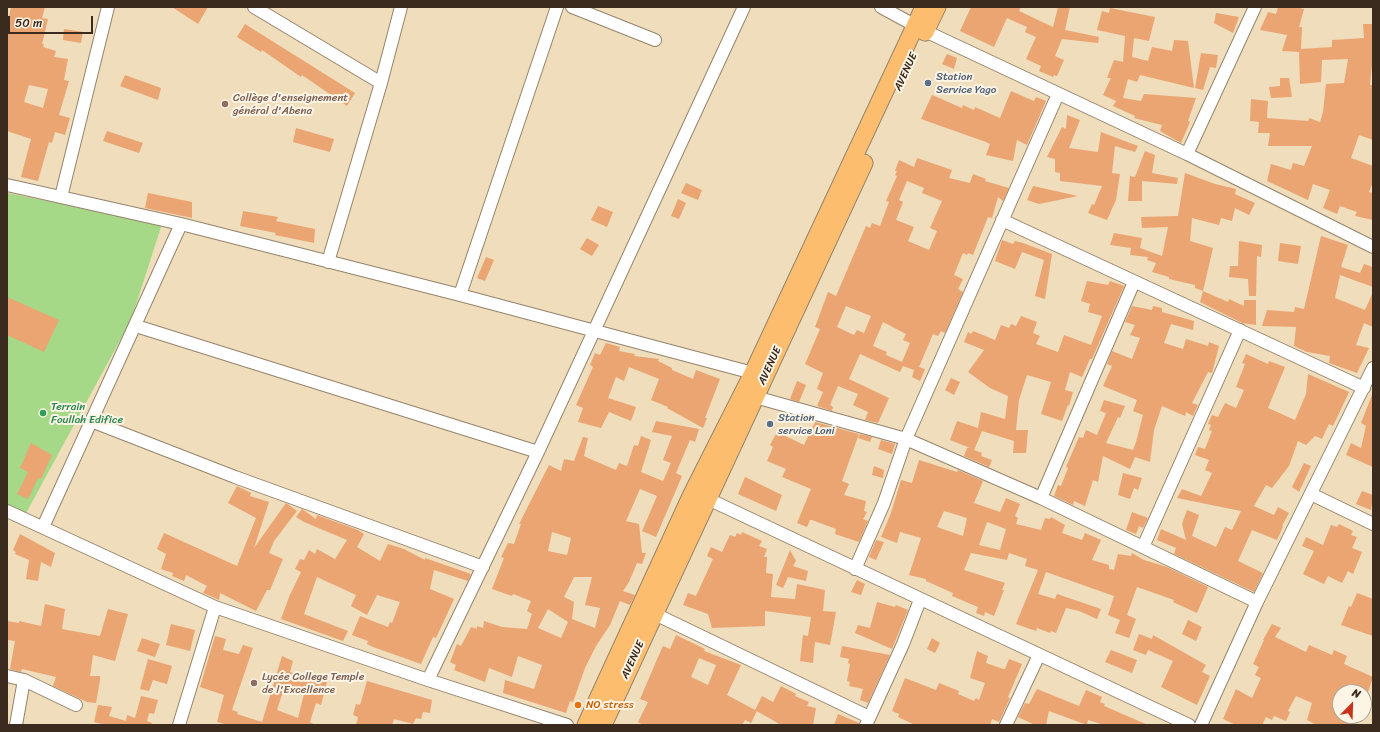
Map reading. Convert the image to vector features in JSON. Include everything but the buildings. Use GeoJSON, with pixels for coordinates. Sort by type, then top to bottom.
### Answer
{"type":"FeatureCollection","features":[{"type":"Feature","properties":{"kind":"highway"},"geometry":{"type":"LineString","coordinates":[[586,725],[692,494],[753,373],[920,28],[924,7]]}},
{"type":"Feature","properties":{"kind":"highway","name":"AVENUE"},"geometry":{"type":"LineString","coordinates":[[603,725],[755,397],[920,28],[937,7]]}},
{"type":"Feature","properties":{"kind":"street"},"geometry":{"type":"LineString","coordinates":[[61,197],[108,7]]}},
{"type":"Feature","properties":{"kind":"street"},"geometry":{"type":"LineString","coordinates":[[254,7],[381,83]]}},
{"type":"Feature","properties":{"kind":"street"},"geometry":{"type":"LineString","coordinates":[[328,262],[381,83],[401,7]]}},
{"type":"Feature","properties":{"kind":"street"},"geometry":{"type":"LineString","coordinates":[[460,295],[557,7]]}},
{"type":"Feature","properties":{"kind":"street"},"geometry":{"type":"LineString","coordinates":[[572,7],[655,40]]}},
{"type":"Feature","properties":{"kind":"street"},"geometry":{"type":"LineString","coordinates":[[428,680],[538,452],[744,7]]}},
{"type":"Feature","properties":{"kind":"street"},"geometry":{"type":"LineString","coordinates":[[881,7],[920,28],[1187,154],[1373,247]]}},
{"type":"Feature","properties":{"kind":"street"},"geometry":{"type":"LineString","coordinates":[[1187,154],[1255,7]]}},
{"type":"Feature","properties":{"kind":"street"},"geometry":{"type":"LineString","coordinates":[[855,569],[884,503],[906,439],[1058,94]]}},
{"type":"Feature","properties":{"kind":"street"},"geometry":{"type":"LineString","coordinates":[[7,184],[181,224],[460,295],[594,332],[753,373]]}},
{"type":"Feature","properties":{"kind":"street"},"geometry":{"type":"LineString","coordinates":[[1002,220],[1364,388]]}},
{"type":"Feature","properties":{"kind":"street"},"geometry":{"type":"LineString","coordinates":[[43,527],[136,326],[181,224]]}},
{"type":"Feature","properties":{"kind":"street"},"geometry":{"type":"LineString","coordinates":[[1041,498],[1134,282]]}},
{"type":"Feature","properties":{"kind":"street"},"geometry":{"type":"LineString","coordinates":[[136,326],[538,452]]}},
{"type":"Feature","properties":{"kind":"street"},"geometry":{"type":"LineString","coordinates":[[1143,547],[1240,330]]}},
{"type":"Feature","properties":{"kind":"street"},"geometry":{"type":"LineString","coordinates":[[1201,725],[1257,602],[1373,368]]}},
{"type":"Feature","properties":{"kind":"street"},"geometry":{"type":"LineString","coordinates":[[755,397],[906,439],[1041,498],[1257,602]]}},
{"type":"Feature","properties":{"kind":"street"},"geometry":{"type":"LineString","coordinates":[[91,421],[235,477],[482,567]]}},
{"type":"Feature","properties":{"kind":"street"},"geometry":{"type":"LineString","coordinates":[[1311,494],[1373,524]]}},
{"type":"Feature","properties":{"kind":"street"},"geometry":{"type":"LineString","coordinates":[[708,499],[920,600],[1189,725]]}},
{"type":"Feature","properties":{"kind":"street"},"geometry":{"type":"LineString","coordinates":[[7,511],[215,606],[428,680],[567,725]]}},
{"type":"Feature","properties":{"kind":"street"},"geometry":{"type":"LineString","coordinates":[[655,614],[867,721],[903,644],[920,600]]}},
{"type":"Feature","properties":{"kind":"street"},"geometry":{"type":"LineString","coordinates":[[179,725],[215,606]]}},
{"type":"Feature","properties":{"kind":"street"},"geometry":{"type":"LineString","coordinates":[[1006,725],[1039,655]]}},
{"type":"Feature","properties":{"kind":"street"},"geometry":{"type":"LineString","coordinates":[[7,676],[24,680],[76,705]]}},
{"type":"Feature","properties":{"kind":"street"},"geometry":{"type":"LineString","coordinates":[[16,725],[24,680]]}},
{"type":"Feature","properties":{"kind":"green space","name":"Terrain Foullah Edifice"},"geometry":{"type":"Polygon","coordinates":[[[7,193],[162,224],[131,320],[25,515],[7,507],[7,193]]]}},
{"type":"Feature","properties":{"kind":"place","name":"Station Service Yago"},"geometry":{"type":"Point","coordinates":[928,83]}},
{"type":"Feature","properties":{"kind":"place","name":"Collège d'enseignement général d'Abena"},"geometry":{"type":"Point","coordinates":[225,104]}},
{"type":"Feature","properties":{"kind":"place","name":"Terrain Foullah Edifice"},"geometry":{"type":"Point","coordinates":[43,413]}},
{"type":"Feature","properties":{"kind":"place","name":"Station service Loni"},"geometry":{"type":"Point","coordinates":[770,424]}},
{"type":"Feature","properties":{"kind":"place","name":"Lycée College Temple de l'Excellence"},"geometry":{"type":"Point","coordinates":[254,683]}},
{"type":"Feature","properties":{"kind":"place","name":"NO stress"},"geometry":{"type":"Point","coordinates":[578,705]}}]}
